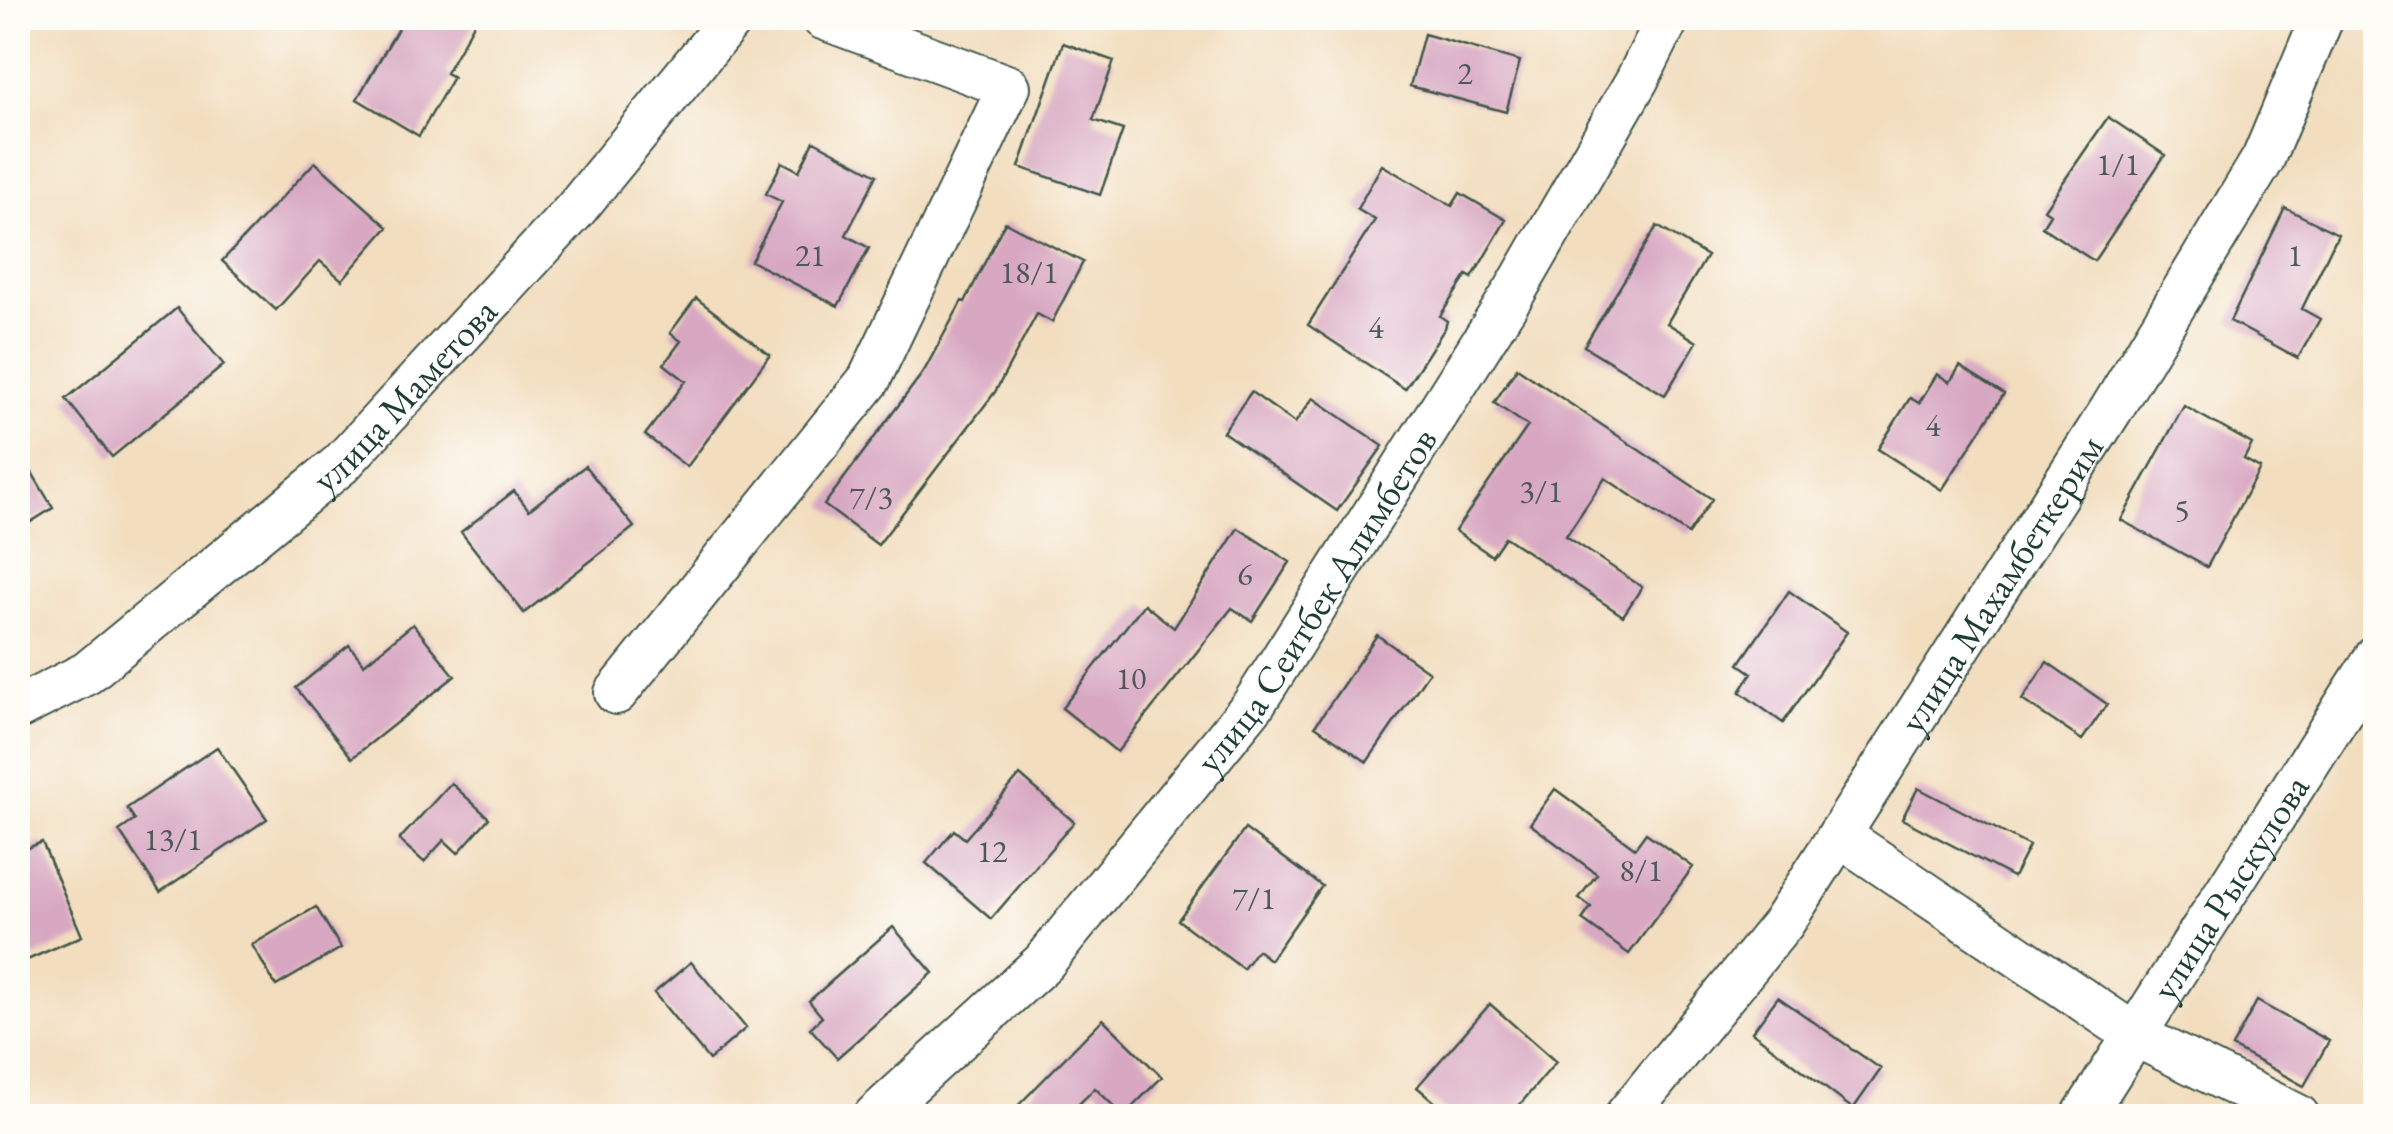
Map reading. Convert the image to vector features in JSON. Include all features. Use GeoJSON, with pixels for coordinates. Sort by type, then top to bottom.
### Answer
{"type":"FeatureCollection","features":[{"type":"Feature","properties":{"kind":"street","name":"улица Маметова"},"geometry":{"type":"LineString","coordinates":[[18,708],[87,673],[341,464],[575,210],[732,18]]}},
{"type":"Feature","properties":{"kind":"street"},"geometry":{"type":"LineString","coordinates":[[616,693],[870,380],[1009,87],[823,18]]}},
{"type":"Feature","properties":{"kind":"street","name":"улица Сеитбек Алимбетов"},"geometry":{"type":"LineString","coordinates":[[875,1116],[1044,962],[1253,705],[1516,289],[1637,80],[1668,18]]}},
{"type":"Feature","properties":{"kind":"street","name":"улица Махамбеткерим"},"geometry":{"type":"LineString","coordinates":[[1626,1116],[1783,923],[2111,410],[2263,159],[2322,18]]}},
{"type":"Feature","properties":{"kind":"street","name":"улица Рыскулова"},"geometry":{"type":"LineString","coordinates":[[2083,1116],[2376,657]]}},
{"type":"Feature","properties":{"kind":"street"},"geometry":{"type":"LineString","coordinates":[[1839,835],[2135,1035],[2298,1116]]}},
{"type":"Feature","properties":{"kind":"building"},"geometry":{"type":"Polygon","coordinates":[[[404,18],[477,18],[446,73],[453,77],[419,136],[357,99],[404,18]]]}},
{"type":"Feature","properties":{"kind":"building"},"geometry":{"type":"Polygon","coordinates":[[[1424,34],[1520,61],[1506,112],[1410,86],[1424,34]]]}},
{"type":"Feature","properties":{"kind":"building"},"geometry":{"type":"Polygon","coordinates":[[[1063,43],[1114,61],[1093,120],[1123,130],[1100,195],[1019,167],[1063,43]]]}},
{"type":"Feature","properties":{"kind":"building"},"geometry":{"type":"Polygon","coordinates":[[[2108,117],[2165,155],[2094,261],[2042,227],[2050,214],[2044,210],[2108,117]]]}},
{"type":"Feature","properties":{"kind":"building"},"geometry":{"type":"Polygon","coordinates":[[[814,141],[877,175],[846,235],[869,248],[838,306],[751,261],[782,202],[766,194],[782,162],[799,171],[814,141]]]}},
{"type":"Feature","properties":{"kind":"building"},"geometry":{"type":"Polygon","coordinates":[[[315,162],[388,227],[342,280],[320,261],[276,310],[222,261],[315,162]]]}},
{"type":"Feature","properties":{"kind":"building"},"geometry":{"type":"Polygon","coordinates":[[[1382,165],[1452,206],[1460,193],[1506,220],[1472,278],[1467,275],[1440,316],[1447,321],[1445,328],[1405,389],[1308,325],[1375,220],[1357,209],[1382,165]]]}},
{"type":"Feature","properties":{"kind":"building"},"geometry":{"type":"Polygon","coordinates":[[[2285,208],[2338,234],[2302,309],[2320,319],[2298,358],[2230,321],[2285,208]]]}},
{"type":"Feature","properties":{"kind":"building"},"geometry":{"type":"Polygon","coordinates":[[[1005,222],[1083,262],[1052,322],[1037,314],[995,392],[878,545],[824,505],[924,371],[962,301],[965,302],[1005,222]]]}},
{"type":"Feature","properties":{"kind":"building"},"geometry":{"type":"Polygon","coordinates":[[[1657,226],[1707,256],[1667,323],[1697,342],[1665,395],[1584,346],[1657,226]]]}},
{"type":"Feature","properties":{"kind":"building"},"geometry":{"type":"Polygon","coordinates":[[[696,298],[770,355],[687,467],[645,435],[686,381],[664,364],[681,341],[670,333],[696,298]]]}},
{"type":"Feature","properties":{"kind":"building"},"geometry":{"type":"Polygon","coordinates":[[[177,308],[224,365],[112,457],[66,399],[177,308]]]}},
{"type":"Feature","properties":{"kind":"building"},"geometry":{"type":"Polygon","coordinates":[[[1960,366],[2004,394],[1942,490],[1878,449],[1910,398],[1919,403],[1937,374],[1950,382],[1960,366]]]}},
{"type":"Feature","properties":{"kind":"building"},"geometry":{"type":"Polygon","coordinates":[[[1517,368],[1712,499],[1688,534],[1605,478],[1566,536],[1642,587],[1623,616],[1505,537],[1492,556],[1455,531],[1528,426],[1494,403],[1517,368]]]}},
{"type":"Feature","properties":{"kind":"building"},"geometry":{"type":"Polygon","coordinates":[[[1251,392],[1295,423],[1313,398],[1383,446],[1337,511],[1223,432],[1251,392]]]}},
{"type":"Feature","properties":{"kind":"building"},"geometry":{"type":"Polygon","coordinates":[[[2184,406],[2252,444],[2244,459],[2260,468],[2207,567],[2121,520],[2184,406]]]}},
{"type":"Feature","properties":{"kind":"building"},"geometry":{"type":"Polygon","coordinates":[[[18,449],[53,508],[18,530],[18,449]]]}},
{"type":"Feature","properties":{"kind":"building"},"geometry":{"type":"Polygon","coordinates":[[[585,466],[634,527],[524,613],[461,532],[514,491],[529,510],[585,466]]]}},
{"type":"Feature","properties":{"kind":"building"},"geometry":{"type":"Polygon","coordinates":[[[1238,528],[1290,562],[1252,621],[1232,608],[1117,752],[1062,708],[1144,604],[1174,628],[1238,528]]]}},
{"type":"Feature","properties":{"kind":"building"},"geometry":{"type":"Polygon","coordinates":[[[1789,591],[1847,632],[1783,723],[1740,692],[1752,673],[1739,664],[1789,591]]]}},
{"type":"Feature","properties":{"kind":"building"},"geometry":{"type":"Polygon","coordinates":[[[413,624],[455,676],[352,758],[296,688],[349,645],[364,664],[413,624]]]}},
{"type":"Feature","properties":{"kind":"building"},"geometry":{"type":"Polygon","coordinates":[[[1377,635],[1429,672],[1367,762],[1315,726],[1377,635]]]}},
{"type":"Feature","properties":{"kind":"building"},"geometry":{"type":"Polygon","coordinates":[[[2047,662],[2107,704],[2082,740],[2022,700],[2047,662]]]}},
{"type":"Feature","properties":{"kind":"building"},"geometry":{"type":"Polygon","coordinates":[[[217,747],[267,819],[160,892],[119,831],[135,820],[127,808],[217,747]]]}},
{"type":"Feature","properties":{"kind":"building"},"geometry":{"type":"Polygon","coordinates":[[[1020,775],[1074,822],[991,919],[926,863],[954,830],[965,839],[1020,775]]]}},
{"type":"Feature","properties":{"kind":"building"},"geometry":{"type":"Polygon","coordinates":[[[451,783],[489,818],[458,853],[444,840],[424,862],[399,840],[451,783]]]}},
{"type":"Feature","properties":{"kind":"building"},"geometry":{"type":"Polygon","coordinates":[[[1918,788],[2029,846],[2013,877],[1902,819],[1918,788]]]}},
{"type":"Feature","properties":{"kind":"building"},"geometry":{"type":"Polygon","coordinates":[[[1555,789],[1635,848],[1646,833],[1693,867],[1629,954],[1582,920],[1591,907],[1579,898],[1597,874],[1530,824],[1555,789]]]}},
{"type":"Feature","properties":{"kind":"building"},"geometry":{"type":"Polygon","coordinates":[[[1245,829],[1322,886],[1270,960],[1257,950],[1243,969],[1178,920],[1245,829]]]}},
{"type":"Feature","properties":{"kind":"building"},"geometry":{"type":"Polygon","coordinates":[[[42,842],[82,936],[18,964],[18,852],[42,842]]]}},
{"type":"Feature","properties":{"kind":"building"},"geometry":{"type":"Polygon","coordinates":[[[316,907],[341,948],[276,986],[252,945],[316,907]]]}},
{"type":"Feature","properties":{"kind":"building"},"geometry":{"type":"Polygon","coordinates":[[[893,927],[933,973],[837,1058],[810,1028],[822,1017],[809,1001],[893,927]]]}},
{"type":"Feature","properties":{"kind":"building"},"geometry":{"type":"Polygon","coordinates":[[[691,962],[746,1028],[709,1060],[654,993],[691,962]]]}},
{"type":"Feature","properties":{"kind":"building"},"geometry":{"type":"Polygon","coordinates":[[[1778,997],[1881,1069],[1853,1109],[1752,1032],[1778,997]]]}},
{"type":"Feature","properties":{"kind":"building"},"geometry":{"type":"Polygon","coordinates":[[[2257,1001],[2329,1041],[2304,1086],[2232,1047],[2257,1001]]]}},
{"type":"Feature","properties":{"kind":"building"},"geometry":{"type":"Polygon","coordinates":[[[1490,1004],[1556,1062],[1510,1116],[1451,1116],[1417,1087],[1490,1004]]]}},
{"type":"Feature","properties":{"kind":"building"},"geometry":{"type":"Polygon","coordinates":[[[1103,1019],[1162,1077],[1124,1116],[1095,1088],[1067,1116],[1008,1116],[1103,1019]]]}}]}
